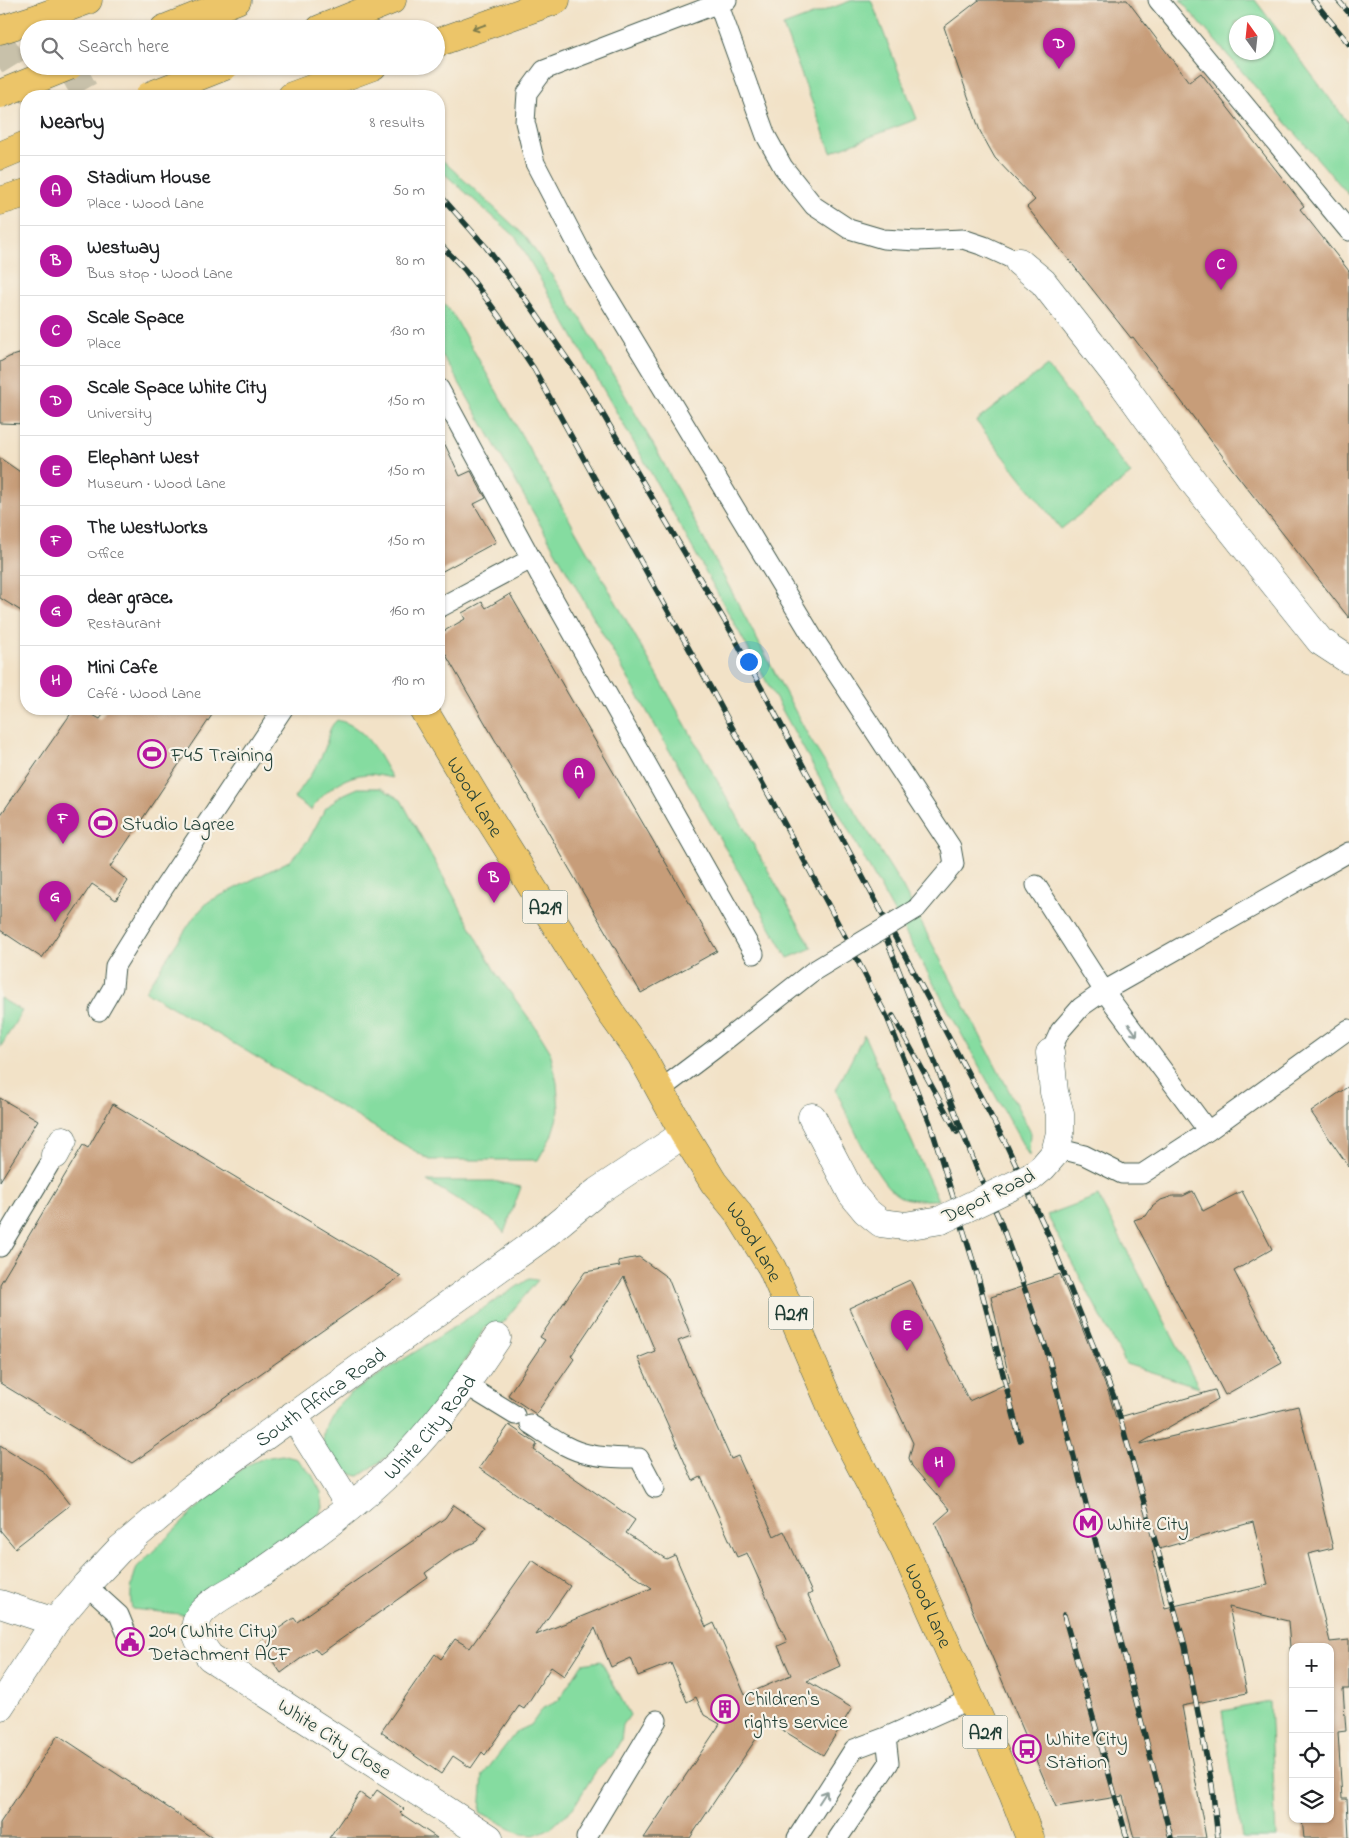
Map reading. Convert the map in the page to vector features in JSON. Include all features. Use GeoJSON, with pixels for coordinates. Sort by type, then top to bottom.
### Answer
{"type":"FeatureCollection","features":[{"type":"Feature","properties":{"kind":"main road"},"geometry":{"type":"LineString","coordinates":[[25,20],[88,0]]}},
{"type":"Feature","properties":{"kind":"main road"},"geometry":{"type":"LineString","coordinates":[[187,20],[237,0]]}},
{"type":"Feature","properties":{"kind":"main road"},"geometry":{"type":"LineString","coordinates":[[342,20],[392,0]]}},
{"type":"Feature","properties":{"kind":"main road"},"geometry":{"type":"LineString","coordinates":[[445,40],[556,0]]}},
{"type":"Feature","properties":{"kind":"main road"},"geometry":{"type":"LineString","coordinates":[[0,30],[20,22]]}},
{"type":"Feature","properties":{"kind":"main road"},"geometry":{"type":"LineString","coordinates":[[0,94],[47,75]]}},
{"type":"Feature","properties":{"kind":"main road"},"geometry":{"type":"LineString","coordinates":[[165,90],[202,75]]}},
{"type":"Feature","properties":{"kind":"main road"},"geometry":{"type":"LineString","coordinates":[[308,90],[349,75]]}},
{"type":"Feature","properties":{"kind":"main road"},"geometry":{"type":"LineString","coordinates":[[0,156],[20,148]]}},
{"type":"Feature","properties":{"kind":"main road"},"geometry":{"type":"LineString","coordinates":[[0,202],[20,196]]}},
{"type":"Feature","properties":{"kind":"main road","name":"Wood Lane"},"geometry":{"type":"LineString","coordinates":[[427,715],[478,801],[601,997],[641,1056],[684,1134],[714,1183],[737,1211],[772,1268],[837,1420],[904,1549],[1013,1794],[1030,1838]]}},
{"type":"Feature","properties":{"kind":"street"},"geometry":{"type":"LineString","coordinates":[[1019,262],[1044,282],[1125,387],[1195,484],[1320,641],[1349,660]]}},
{"type":"Feature","properties":{"kind":"street","name":"Depot Road"},"geometry":{"type":"LineString","coordinates":[[812,1117],[852,1194],[866,1211],[881,1223],[905,1226],[941,1220],[1031,1176],[1043,1167],[1055,1153],[1060,1133],[1060,1114],[1054,1092],[1050,1053]]}},
{"type":"Feature","properties":{"kind":"street","name":"South Africa Road"},"geometry":{"type":"LineString","coordinates":[[0,1706],[56,1622],[86,1585],[119,1550],[190,1490],[541,1238],[598,1191],[684,1134]]}},
{"type":"Feature","properties":{"kind":"street","name":"White City Road"},"geometry":{"type":"LineString","coordinates":[[196,1626],[200,1614],[210,1605],[255,1577],[350,1506],[387,1475],[421,1440],[466,1385],[497,1338]]}},
{"type":"Feature","properties":{"kind":"street"},"geometry":{"type":"LineString","coordinates":[[293,1415],[350,1506]]}},
{"type":"Feature","properties":{"kind":"street"},"geometry":{"type":"LineString","coordinates":[[0,1604],[56,1622]]}},
{"type":"Feature","properties":{"kind":"street","name":"White City Close"},"geometry":{"type":"LineString","coordinates":[[196,1626],[198,1640],[210,1657],[489,1838]]}},
{"type":"Feature","properties":{"kind":"lane"},"geometry":{"type":"LineString","coordinates":[[1158,0],[1349,230]]}},
{"type":"Feature","properties":{"kind":"lane"},"geometry":{"type":"LineString","coordinates":[[660,1090],[812,972],[916,909],[954,864],[951,847],[812,636],[586,260],[535,163],[525,122],[527,93],[544,70],[721,1],[766,136],[783,167],[814,206],[849,229],[883,239],[917,241],[963,239],[984,246],[1019,262]]}},
{"type":"Feature","properties":{"kind":"lane"},"geometry":{"type":"LineString","coordinates":[[445,399],[531,559],[754,954]]}},
{"type":"Feature","properties":{"kind":"lane"},"geometry":{"type":"LineString","coordinates":[[445,605],[531,559]]}},
{"type":"Feature","properties":{"kind":"lane"},"geometry":{"type":"LineString","coordinates":[[99,1011],[113,987],[115,966],[160,892],[279,715]]}},
{"type":"Feature","properties":{"kind":"lane"},"geometry":{"type":"LineString","coordinates":[[1050,1053],[1060,1031],[1081,1007],[1104,991],[1349,852]]}},
{"type":"Feature","properties":{"kind":"lane"},"geometry":{"type":"LineString","coordinates":[[1036,885],[1104,991],[1208,1131]]}},
{"type":"Feature","properties":{"kind":"lane"},"geometry":{"type":"LineString","coordinates":[[1055,1153],[1068,1151],[1084,1155],[1122,1174],[1142,1174],[1208,1131],[1349,1029]]}},
{"type":"Feature","properties":{"kind":"lane"},"geometry":{"type":"LineString","coordinates":[[0,1247],[59,1148]]}},
{"type":"Feature","properties":{"kind":"lane"},"geometry":{"type":"LineString","coordinates":[[466,1385],[570,1447],[588,1454],[612,1458],[639,1458],[655,1488]]}},
{"type":"Feature","properties":{"kind":"lane"},"geometry":{"type":"LineString","coordinates":[[86,1585],[119,1615],[126,1632]]}},
{"type":"Feature","properties":{"kind":"lane"},"geometry":{"type":"LineString","coordinates":[[797,1838],[854,1749],[886,1737],[971,1699]]}},
{"type":"Feature","properties":{"kind":"lane"},"geometry":{"type":"LineString","coordinates":[[586,1838],[657,1720]]}},
{"type":"Feature","properties":{"kind":"lane"},"geometry":{"type":"LineString","coordinates":[[838,1838],[889,1763],[886,1737]]}},
{"type":"Feature","properties":{"kind":"green space"},"geometry":{"type":"Polygon","coordinates":[[[853,0],[871,0],[917,119],[831,152],[783,26],[853,0]]]}},
{"type":"Feature","properties":{"kind":"green space"},"geometry":{"type":"Polygon","coordinates":[[[1180,0],[1255,0],[1266,15],[1229,15],[1229,57],[1180,0]]]}},
{"type":"Feature","properties":{"kind":"green space"},"geometry":{"type":"Polygon","coordinates":[[[1274,25],[1349,124],[1349,195],[1232,60],[1274,60],[1274,25]]]}},
{"type":"Feature","properties":{"kind":"green space"},"geometry":{"type":"Polygon","coordinates":[[[445,163],[526,237],[582,320],[658,453],[810,739],[902,886],[1030,1131],[1029,1156],[641,455],[516,237],[445,174],[445,163]]]}},
{"type":"Feature","properties":{"kind":"green space"},"geometry":{"type":"Polygon","coordinates":[[[445,305],[454,316],[812,948],[788,958],[445,359],[445,305]]]}},
{"type":"Feature","properties":{"kind":"green space"},"geometry":{"type":"Polygon","coordinates":[[[1047,366],[1131,474],[1061,529],[976,421],[1047,366]]]}},
{"type":"Feature","properties":{"kind":"green space"},"geometry":{"type":"Polygon","coordinates":[[[337,720],[356,728],[370,742],[392,778],[375,774],[351,777],[336,785],[322,796],[311,810],[294,798],[319,761],[330,730],[337,720]]]}},
{"type":"Feature","properties":{"kind":"green space"},"geometry":{"type":"Polygon","coordinates":[[[358,788],[381,788],[401,800],[496,973],[534,1025],[550,1051],[557,1083],[559,1111],[551,1137],[538,1160],[430,1160],[145,991],[194,917],[208,902],[291,860],[309,839],[325,809],[340,796],[358,788]]]}},
{"type":"Feature","properties":{"kind":"green space"},"geometry":{"type":"Polygon","coordinates":[[[0,998],[22,1011],[0,1048],[0,998]]]}},
{"type":"Feature","properties":{"kind":"green space"},"geometry":{"type":"Polygon","coordinates":[[[864,1035],[938,1200],[907,1199],[890,1189],[863,1148],[836,1090],[864,1035]]]}},
{"type":"Feature","properties":{"kind":"green space"},"geometry":{"type":"Polygon","coordinates":[[[427,1181],[494,1181],[521,1187],[504,1233],[495,1222],[427,1181]]]}},
{"type":"Feature","properties":{"kind":"green space"},"geometry":{"type":"Polygon","coordinates":[[[1098,1196],[1199,1387],[1126,1364],[1047,1215],[1098,1196]]]}},
{"type":"Feature","properties":{"kind":"green space"},"geometry":{"type":"Polygon","coordinates":[[[529,1279],[538,1280],[493,1334],[485,1327],[452,1383],[417,1426],[387,1457],[359,1476],[352,1474],[336,1463],[328,1454],[324,1445],[323,1435],[329,1417],[343,1400],[351,1393],[529,1279]]]}},
{"type":"Feature","properties":{"kind":"green space"},"geometry":{"type":"Polygon","coordinates":[[[282,1455],[297,1459],[312,1475],[321,1492],[323,1507],[317,1518],[189,1615],[132,1609],[132,1588],[137,1567],[226,1480],[247,1465],[264,1458],[282,1455]]]}},
{"type":"Feature","properties":{"kind":"green space"},"geometry":{"type":"Polygon","coordinates":[[[601,1661],[630,1715],[623,1725],[621,1740],[612,1756],[596,1771],[573,1808],[551,1828],[534,1835],[522,1834],[480,1812],[483,1775],[516,1732],[531,1725],[543,1708],[558,1701],[582,1664],[601,1661]]]}},
{"type":"Feature","properties":{"kind":"green space"},"geometry":{"type":"Polygon","coordinates":[[[1270,1702],[1276,1838],[1242,1838],[1222,1711],[1270,1702]]]}},
{"type":"Feature","properties":{"kind":"building"},"geometry":{"type":"Polygon","coordinates":[[[979,0],[1127,0],[1189,82],[1201,73],[1304,206],[1300,209],[1349,271],[1349,618],[1233,470],[1133,337],[1131,338],[1027,207],[1035,200],[995,158],[980,131],[944,27],[979,0]]]}},
{"type":"Feature","properties":{"kind":"building"},"geometry":{"type":"Polygon","coordinates":[[[20,354],[20,424],[0,423],[0,362],[20,354]]]}},
{"type":"Feature","properties":{"kind":"building"},"geometry":{"type":"Polygon","coordinates":[[[445,445],[460,476],[471,471],[486,498],[474,504],[496,542],[445,570],[445,445]]]}},
{"type":"Feature","properties":{"kind":"building"},"geometry":{"type":"Polygon","coordinates":[[[0,458],[20,472],[20,610],[0,598],[0,458]]]}},
{"type":"Feature","properties":{"kind":"building"},"geometry":{"type":"Polygon","coordinates":[[[510,594],[717,951],[641,993],[445,653],[445,631],[465,619],[462,613],[482,602],[486,608],[510,594]]]}},
{"type":"Feature","properties":{"kind":"building"},"geometry":{"type":"Polygon","coordinates":[[[70,715],[93,715],[100,719],[103,715],[212,715],[110,867],[128,881],[116,900],[92,884],[42,958],[0,930],[0,816],[70,715]]]}},
{"type":"Feature","properties":{"kind":"building"},"geometry":{"type":"Polygon","coordinates":[[[1349,1086],[1349,1167],[1311,1112],[1349,1086]]]}},
{"type":"Feature","properties":{"kind":"building"},"geometry":{"type":"Polygon","coordinates":[[[0,1098],[38,1120],[0,1181],[0,1098]]]}},
{"type":"Feature","properties":{"kind":"building"},"geometry":{"type":"Polygon","coordinates":[[[113,1104],[401,1276],[132,1463],[0,1383],[0,1284],[83,1145],[88,1148],[113,1104]]]}},
{"type":"Feature","properties":{"kind":"building"},"geometry":{"type":"Polygon","coordinates":[[[1193,1191],[1203,1211],[1242,1191],[1272,1249],[1234,1271],[1282,1363],[1225,1395],[1134,1220],[1146,1216],[1152,1207],[1161,1200],[1173,1196],[1183,1196],[1193,1191]]]}},
{"type":"Feature","properties":{"kind":"building"},"geometry":{"type":"Polygon","coordinates":[[[639,1257],[668,1278],[691,1336],[678,1341],[731,1459],[738,1456],[774,1536],[784,1531],[812,1593],[808,1595],[840,1666],[807,1681],[852,1708],[823,1755],[768,1721],[690,1838],[644,1838],[720,1724],[704,1715],[696,1697],[687,1702],[671,1663],[638,1676],[631,1658],[611,1667],[595,1628],[564,1676],[551,1667],[524,1709],[519,1706],[485,1755],[482,1752],[471,1768],[453,1756],[441,1774],[381,1732],[435,1654],[441,1659],[455,1639],[470,1648],[532,1560],[570,1586],[536,1635],[652,1588],[479,1468],[509,1425],[537,1444],[534,1450],[635,1520],[626,1533],[666,1559],[675,1555],[706,1627],[714,1623],[745,1695],[791,1675],[778,1646],[787,1642],[747,1553],[737,1557],[701,1477],[693,1481],[638,1358],[655,1351],[624,1277],[571,1356],[574,1359],[536,1414],[508,1395],[545,1340],[540,1337],[585,1272],[620,1266],[618,1261],[639,1257]]]}},
{"type":"Feature","properties":{"kind":"building"},"geometry":{"type":"Polygon","coordinates":[[[1060,1274],[1109,1394],[1116,1418],[1215,1390],[1218,1399],[1141,1444],[1298,1406],[1333,1548],[1308,1554],[1330,1642],[1349,1640],[1349,1689],[1343,1689],[1346,1731],[1338,1732],[1342,1799],[1347,1799],[1349,1838],[1304,1838],[1302,1823],[1334,1823],[1334,1643],[1290,1643],[1288,1621],[1229,1607],[1247,1693],[1182,1706],[1206,1838],[1134,1838],[1123,1796],[1056,1807],[935,1523],[950,1510],[912,1466],[909,1458],[913,1443],[849,1308],[910,1280],[969,1401],[1010,1382],[991,1297],[1060,1274]],[[1253,1522],[1152,1551],[1165,1608],[1268,1585],[1253,1522]]]}},
{"type":"Feature","properties":{"kind":"building"},"geometry":{"type":"Polygon","coordinates":[[[0,1445],[44,1472],[70,1505],[15,1548],[0,1530],[0,1445]]]}},
{"type":"Feature","properties":{"kind":"building"},"geometry":{"type":"Polygon","coordinates":[[[454,1505],[486,1527],[477,1541],[453,1553],[425,1573],[428,1578],[320,1654],[315,1648],[281,1673],[259,1642],[294,1618],[297,1622],[445,1518],[454,1505]]]}},
{"type":"Feature","properties":{"kind":"building"},"geometry":{"type":"Polygon","coordinates":[[[58,1735],[214,1838],[0,1838],[0,1823],[58,1735]]]}},
{"type":"Feature","properties":{"kind":"building"},"geometry":{"type":"Polygon","coordinates":[[[377,1790],[404,1809],[400,1813],[437,1838],[329,1838],[360,1793],[370,1800],[377,1790]]]}},
{"type":"Feature","properties":{"kind":"tunnel"},"geometry":{"type":"LineString","coordinates":[[0,42],[20,75]]}},
{"type":"Feature","properties":{"kind":"tunnel"},"geometry":{"type":"LineString","coordinates":[[20,75],[29,90]]}},
{"type":"Feature","properties":{"kind":"tunnel"},"geometry":{"type":"LineString","coordinates":[[75,75],[84,90]]}},
{"type":"Feature","properties":{"kind":"railway"},"geometry":{"type":"LineString","coordinates":[[1313,0],[1349,44]]}},
{"type":"Feature","properties":{"kind":"railway"},"geometry":{"type":"LineString","coordinates":[[1338,0],[1349,13]]}},
{"type":"Feature","properties":{"kind":"railway"},"geometry":{"type":"LineString","coordinates":[[445,201],[486,247],[532,308],[588,389],[733,635],[1006,1144],[1048,1234],[1114,1397],[1185,1646],[1212,1785],[1218,1838]]}},
{"type":"Feature","properties":{"kind":"railway"},"geometry":{"type":"LineString","coordinates":[[445,249],[465,270],[499,316],[534,369],[713,692],[887,1017],[930,1123],[978,1277],[1020,1440]]}},
{"type":"Feature","properties":{"kind":"railway"},"geometry":{"type":"LineString","coordinates":[[881,925],[979,1174],[1001,1223],[1047,1351],[1171,1838]]}},
{"type":"Feature","properties":{"kind":"railway"},"geometry":{"type":"LineString","coordinates":[[893,1016],[957,1132]]}},
{"type":"Feature","properties":{"kind":"railway"},"geometry":{"type":"LineString","coordinates":[[1064,1615],[1127,1838]]}},
{"type":"Feature","properties":{"kind":"place","name":"Scale Space White City"},"geometry":{"type":"Point","coordinates":[1059,69]}},
{"type":"Feature","properties":{"kind":"place","name":"Scale Space"},"geometry":{"type":"Point","coordinates":[1221,290]}},
{"type":"Feature","properties":{"kind":"place","name":"F45 Training"},"geometry":{"type":"Point","coordinates":[152,754]}},
{"type":"Feature","properties":{"kind":"place","name":"Stadium House"},"geometry":{"type":"Point","coordinates":[579,799]}},
{"type":"Feature","properties":{"kind":"place","name":"Studio Lagree"},"geometry":{"type":"Point","coordinates":[103,823]}},
{"type":"Feature","properties":{"kind":"place","name":"The WestWorks"},"geometry":{"type":"Point","coordinates":[63,844]}},
{"type":"Feature","properties":{"kind":"place","name":"Westway"},"geometry":{"type":"Point","coordinates":[494,903]}},
{"type":"Feature","properties":{"kind":"place","name":"dear grace."},"geometry":{"type":"Point","coordinates":[55,922]}},
{"type":"Feature","properties":{"kind":"place","name":"Elephant West"},"geometry":{"type":"Point","coordinates":[907,1351]}},
{"type":"Feature","properties":{"kind":"place","name":"Mini Cafe"},"geometry":{"type":"Point","coordinates":[939,1488]}},
{"type":"Feature","properties":{"kind":"place","name":"White City"},"geometry":{"type":"Point","coordinates":[1088,1523]}},
{"type":"Feature","properties":{"kind":"place","name":"204 (White City) Detachment ACF"},"geometry":{"type":"Point","coordinates":[130,1642]}},
{"type":"Feature","properties":{"kind":"place","name":"Children's rights service"},"geometry":{"type":"Point","coordinates":[725,1709]}},
{"type":"Feature","properties":{"kind":"place","name":"White City Station"},"geometry":{"type":"Point","coordinates":[1027,1749]}}]}
